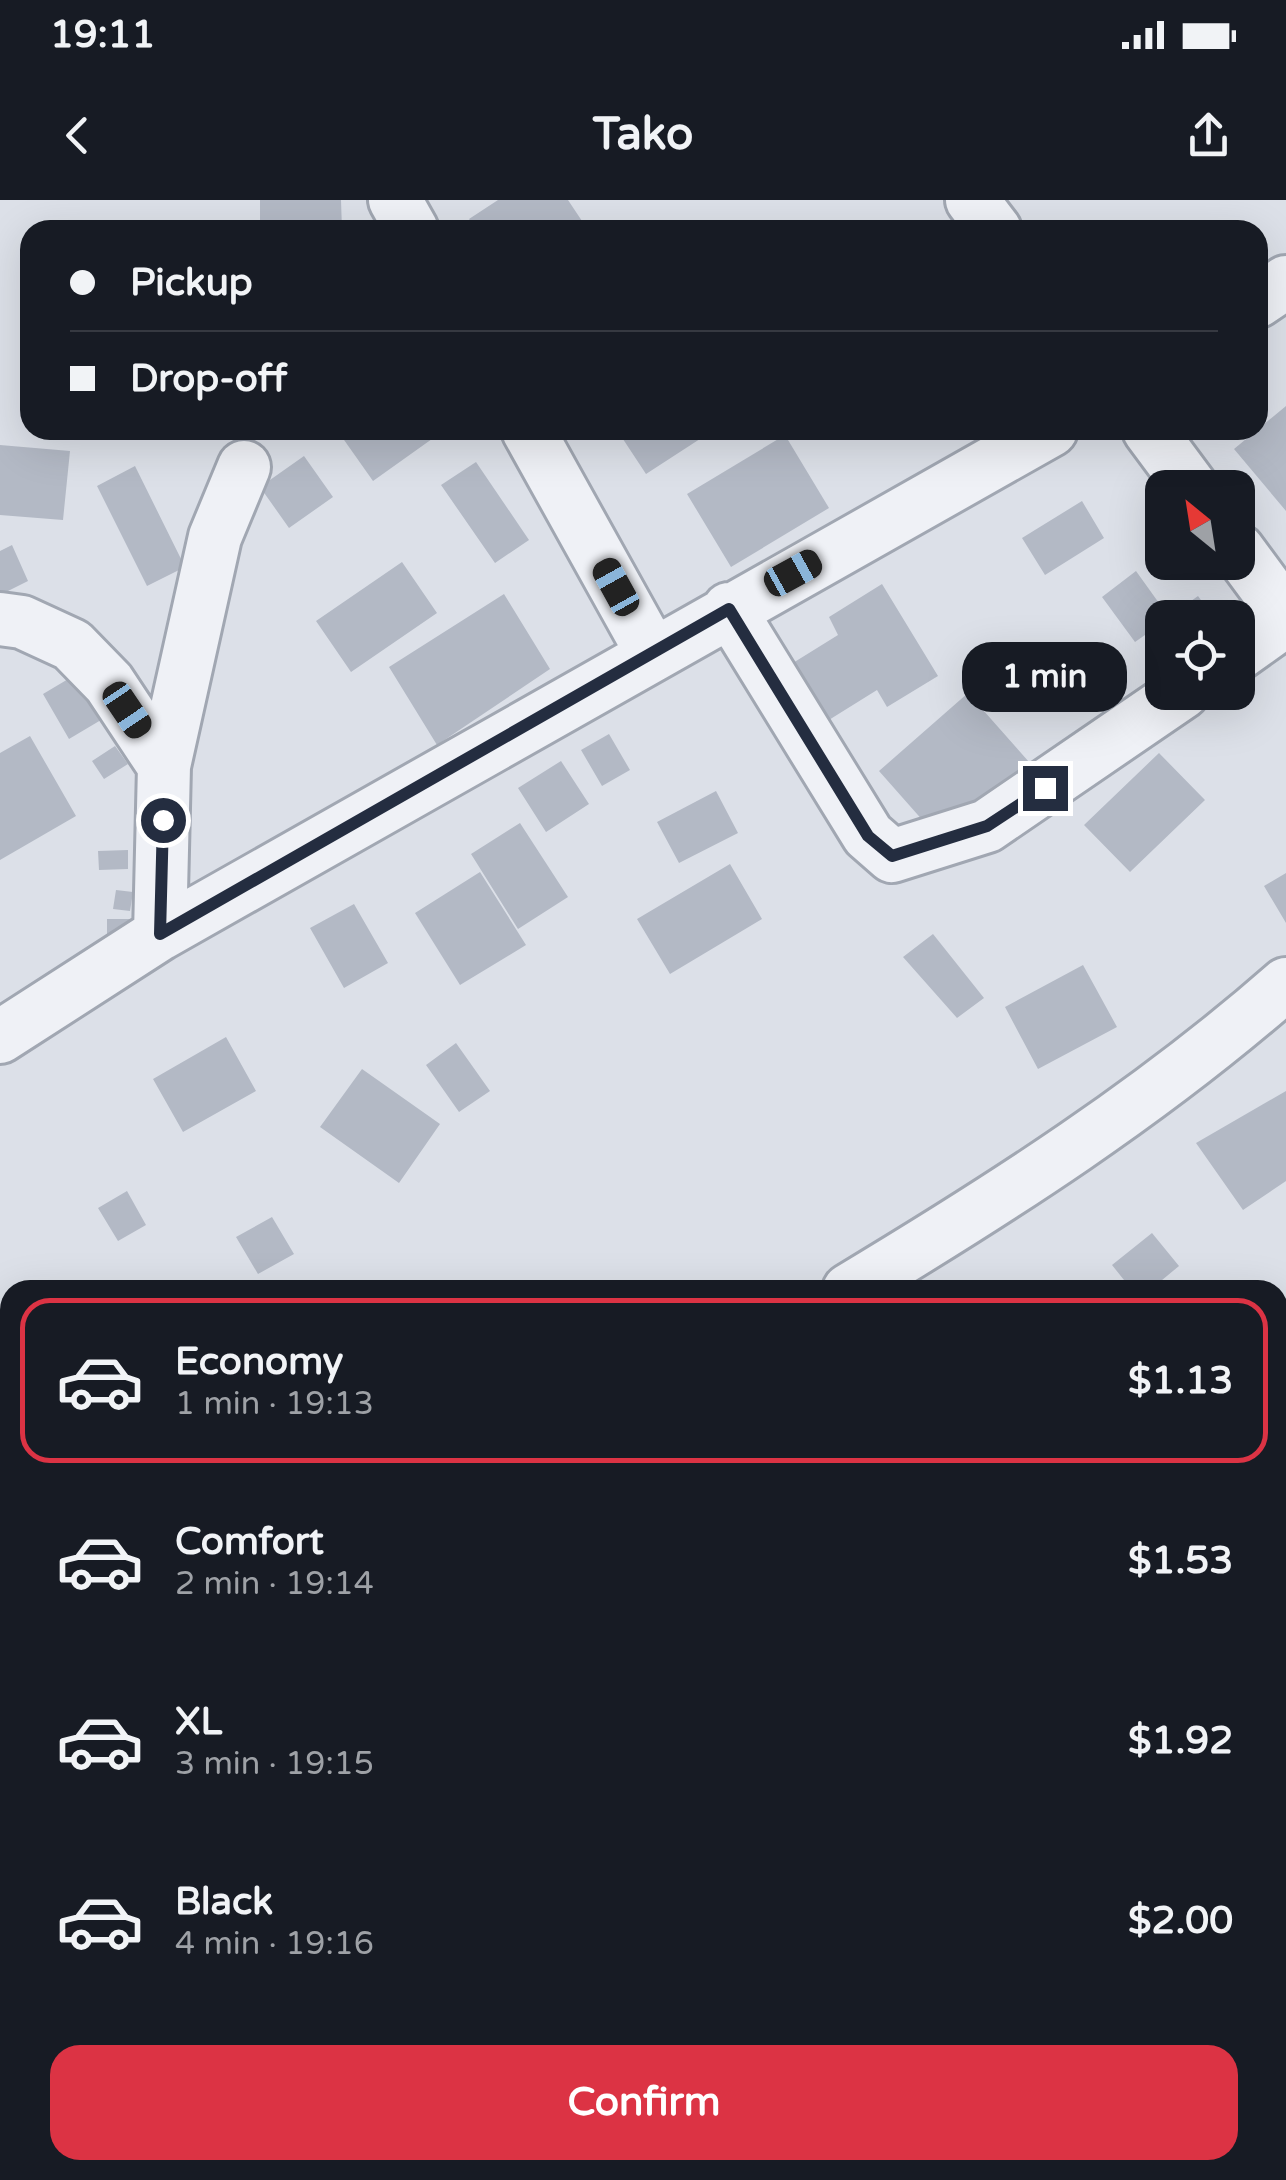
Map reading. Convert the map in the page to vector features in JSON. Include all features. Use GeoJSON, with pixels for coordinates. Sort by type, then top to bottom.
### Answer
{"type":"FeatureCollection","features":[{"type":"Feature","properties":{"kind":"street"},"geometry":{"type":"LineString","coordinates":[[972,200],[987,220]]}},
{"type":"Feature","properties":{"kind":"street"},"geometry":{"type":"LineString","coordinates":[[534,440],[652,653]]}},
{"type":"Feature","properties":{"kind":"street"},"geometry":{"type":"LineString","coordinates":[[0,1037],[160,934],[1033,440]]}},
{"type":"Feature","properties":{"kind":"street"},"geometry":{"type":"LineString","coordinates":[[1156,440],[1179,470]]}},
{"type":"Feature","properties":{"kind":"street"},"geometry":{"type":"LineString","coordinates":[[160,934],[164,766],[215,537],[244,468]]}},
{"type":"Feature","properties":{"kind":"street"},"geometry":{"type":"LineString","coordinates":[[1255,574],[1286,618],[1255,641]]}},
{"type":"Feature","properties":{"kind":"street"},"geometry":{"type":"LineString","coordinates":[[729,609],[868,836],[892,856],[987,826],[1157,710]]}},
{"type":"Feature","properties":{"kind":"street"},"geometry":{"type":"LineString","coordinates":[[0,618],[22,622],[72,646],[108,683],[164,766]]}},
{"type":"Feature","properties":{"kind":"street"},"geometry":{"type":"LineString","coordinates":[[866,1280],[1142,1102],[1286,984]]}},
{"type":"Feature","properties":{"kind":"building"},"geometry":{"type":"Polygon","coordinates":[[[260,200],[341,200],[342,220],[260,220],[260,200]]]}},
{"type":"Feature","properties":{"kind":"building"},"geometry":{"type":"Polygon","coordinates":[[[498,200],[568,200],[581,220],[470,220],[498,200]]]}},
{"type":"Feature","properties":{"kind":"building"},"geometry":{"type":"Polygon","coordinates":[[[1286,406],[1286,511],[1234,449],[1245,440],[1268,440],[1268,421],[1286,406]]]}},
{"type":"Feature","properties":{"kind":"building"},"geometry":{"type":"Polygon","coordinates":[[[344,440],[431,440],[373,481],[344,440]]]}},
{"type":"Feature","properties":{"kind":"building"},"geometry":{"type":"Polygon","coordinates":[[[624,440],[698,440],[646,474],[624,440]]]}},
{"type":"Feature","properties":{"kind":"building"},"geometry":{"type":"Polygon","coordinates":[[[777,440],[788,440],[829,508],[731,567],[687,494],[777,440]]]}},
{"type":"Feature","properties":{"kind":"building"},"geometry":{"type":"Polygon","coordinates":[[[0,445],[70,451],[63,520],[0,515],[0,445]]]}},
{"type":"Feature","properties":{"kind":"building"},"geometry":{"type":"Polygon","coordinates":[[[304,456],[333,497],[289,528],[260,487],[304,456]]]}},
{"type":"Feature","properties":{"kind":"building"},"geometry":{"type":"Polygon","coordinates":[[[476,462],[529,540],[495,563],[441,485],[476,462]]]}},
{"type":"Feature","properties":{"kind":"building"},"geometry":{"type":"Polygon","coordinates":[[[135,466],[185,567],[147,586],[97,486],[135,466]]]}},
{"type":"Feature","properties":{"kind":"building"},"geometry":{"type":"Polygon","coordinates":[[[1082,501],[1104,538],[1045,575],[1022,538],[1082,501]]]}},
{"type":"Feature","properties":{"kind":"building"},"geometry":{"type":"Polygon","coordinates":[[[12,545],[28,581],[0,595],[0,551],[12,545]]]}},
{"type":"Feature","properties":{"kind":"building"},"geometry":{"type":"Polygon","coordinates":[[[402,562],[437,613],[351,672],[316,621],[402,562]]]}},
{"type":"Feature","properties":{"kind":"building"},"geometry":{"type":"Polygon","coordinates":[[[1136,571],[1157,600],[1145,600],[1145,635],[1135,642],[1102,597],[1136,571]]]}},
{"type":"Feature","properties":{"kind":"building"},"geometry":{"type":"Polygon","coordinates":[[[882,584],[938,676],[887,707],[877,690],[816,728],[780,671],[838,635],[829,617],[882,584]]]}},
{"type":"Feature","properties":{"kind":"building"},"geometry":{"type":"Polygon","coordinates":[[[504,594],[550,669],[437,745],[389,667],[504,594]]]}},
{"type":"Feature","properties":{"kind":"building"},"geometry":{"type":"Polygon","coordinates":[[[80,672],[106,717],[69,739],[43,694],[80,672]]]}},
{"type":"Feature","properties":{"kind":"building"},"geometry":{"type":"Polygon","coordinates":[[[968,693],[1029,762],[940,840],[879,771],[968,693]]]}},
{"type":"Feature","properties":{"kind":"building"},"geometry":{"type":"Polygon","coordinates":[[[609,734],[630,770],[602,786],[581,750],[609,734]]]}},
{"type":"Feature","properties":{"kind":"building"},"geometry":{"type":"Polygon","coordinates":[[[30,736],[76,816],[0,860],[0,753],[30,736]]]}},
{"type":"Feature","properties":{"kind":"building"},"geometry":{"type":"Polygon","coordinates":[[[115,746],[128,764],[104,779],[92,761],[115,746]]]}},
{"type":"Feature","properties":{"kind":"building"},"geometry":{"type":"Polygon","coordinates":[[[1159,753],[1205,800],[1130,872],[1084,825],[1159,753]]]}},
{"type":"Feature","properties":{"kind":"building"},"geometry":{"type":"Polygon","coordinates":[[[561,761],[589,804],[546,832],[518,788],[561,761]]]}},
{"type":"Feature","properties":{"kind":"building"},"geometry":{"type":"Polygon","coordinates":[[[716,791],[738,833],[679,863],[657,822],[716,791]]]}},
{"type":"Feature","properties":{"kind":"building"},"geometry":{"type":"Polygon","coordinates":[[[520,823],[568,897],[518,929],[471,854],[520,823]]]}},
{"type":"Feature","properties":{"kind":"building"},"geometry":{"type":"Polygon","coordinates":[[[128,850],[128,869],[99,870],[98,851],[128,850]]]}},
{"type":"Feature","properties":{"kind":"building"},"geometry":{"type":"Polygon","coordinates":[[[730,864],[762,919],[670,974],[637,919],[730,864]]]}},
{"type":"Feature","properties":{"kind":"building"},"geometry":{"type":"Polygon","coordinates":[[[480,872],[526,945],[460,985],[415,913],[480,872]]]}},
{"type":"Feature","properties":{"kind":"building"},"geometry":{"type":"Polygon","coordinates":[[[1286,873],[1286,923],[1264,886],[1286,873]]]}},
{"type":"Feature","properties":{"kind":"building"},"geometry":{"type":"Polygon","coordinates":[[[116,890],[133,892],[130,911],[113,909],[116,890]]]}},
{"type":"Feature","properties":{"kind":"building"},"geometry":{"type":"Polygon","coordinates":[[[354,904],[388,963],[344,988],[310,928],[354,904]]]}},
{"type":"Feature","properties":{"kind":"building"},"geometry":{"type":"Polygon","coordinates":[[[107,919],[131,919],[130,939],[107,938],[107,919]]]}},
{"type":"Feature","properties":{"kind":"building"},"geometry":{"type":"Polygon","coordinates":[[[933,934],[984,998],[957,1018],[903,957],[933,934]]]}},
{"type":"Feature","properties":{"kind":"building"},"geometry":{"type":"Polygon","coordinates":[[[1083,965],[1117,1027],[1038,1069],[1005,1007],[1083,965]]]}},
{"type":"Feature","properties":{"kind":"building"},"geometry":{"type":"Polygon","coordinates":[[[226,1037],[256,1091],[183,1132],[153,1079],[226,1037]]]}},
{"type":"Feature","properties":{"kind":"building"},"geometry":{"type":"Polygon","coordinates":[[[456,1043],[490,1091],[459,1112],[426,1065],[456,1043]]]}},
{"type":"Feature","properties":{"kind":"building"},"geometry":{"type":"Polygon","coordinates":[[[362,1069],[440,1124],[399,1183],[320,1127],[362,1069]]]}},
{"type":"Feature","properties":{"kind":"building"},"geometry":{"type":"Polygon","coordinates":[[[1286,1091],[1286,1181],[1243,1210],[1196,1143],[1286,1091]]]}},
{"type":"Feature","properties":{"kind":"building"},"geometry":{"type":"Polygon","coordinates":[[[127,1191],[146,1225],[118,1241],[98,1208],[127,1191]]]}},
{"type":"Feature","properties":{"kind":"building"},"geometry":{"type":"Polygon","coordinates":[[[272,1217],[294,1254],[258,1274],[236,1237],[272,1217]]]}},
{"type":"Feature","properties":{"kind":"building"},"geometry":{"type":"Polygon","coordinates":[[[1152,1233],[1179,1266],[1162,1280],[1124,1280],[1112,1265],[1152,1233]]]}},
{"type":"Feature","properties":{"kind":"route"},"geometry":{"type":"LineString","coordinates":[[163,820],[160,934],[729,609],[868,836],[892,856],[915,852],[987,826],[1045,788]]}}]}
